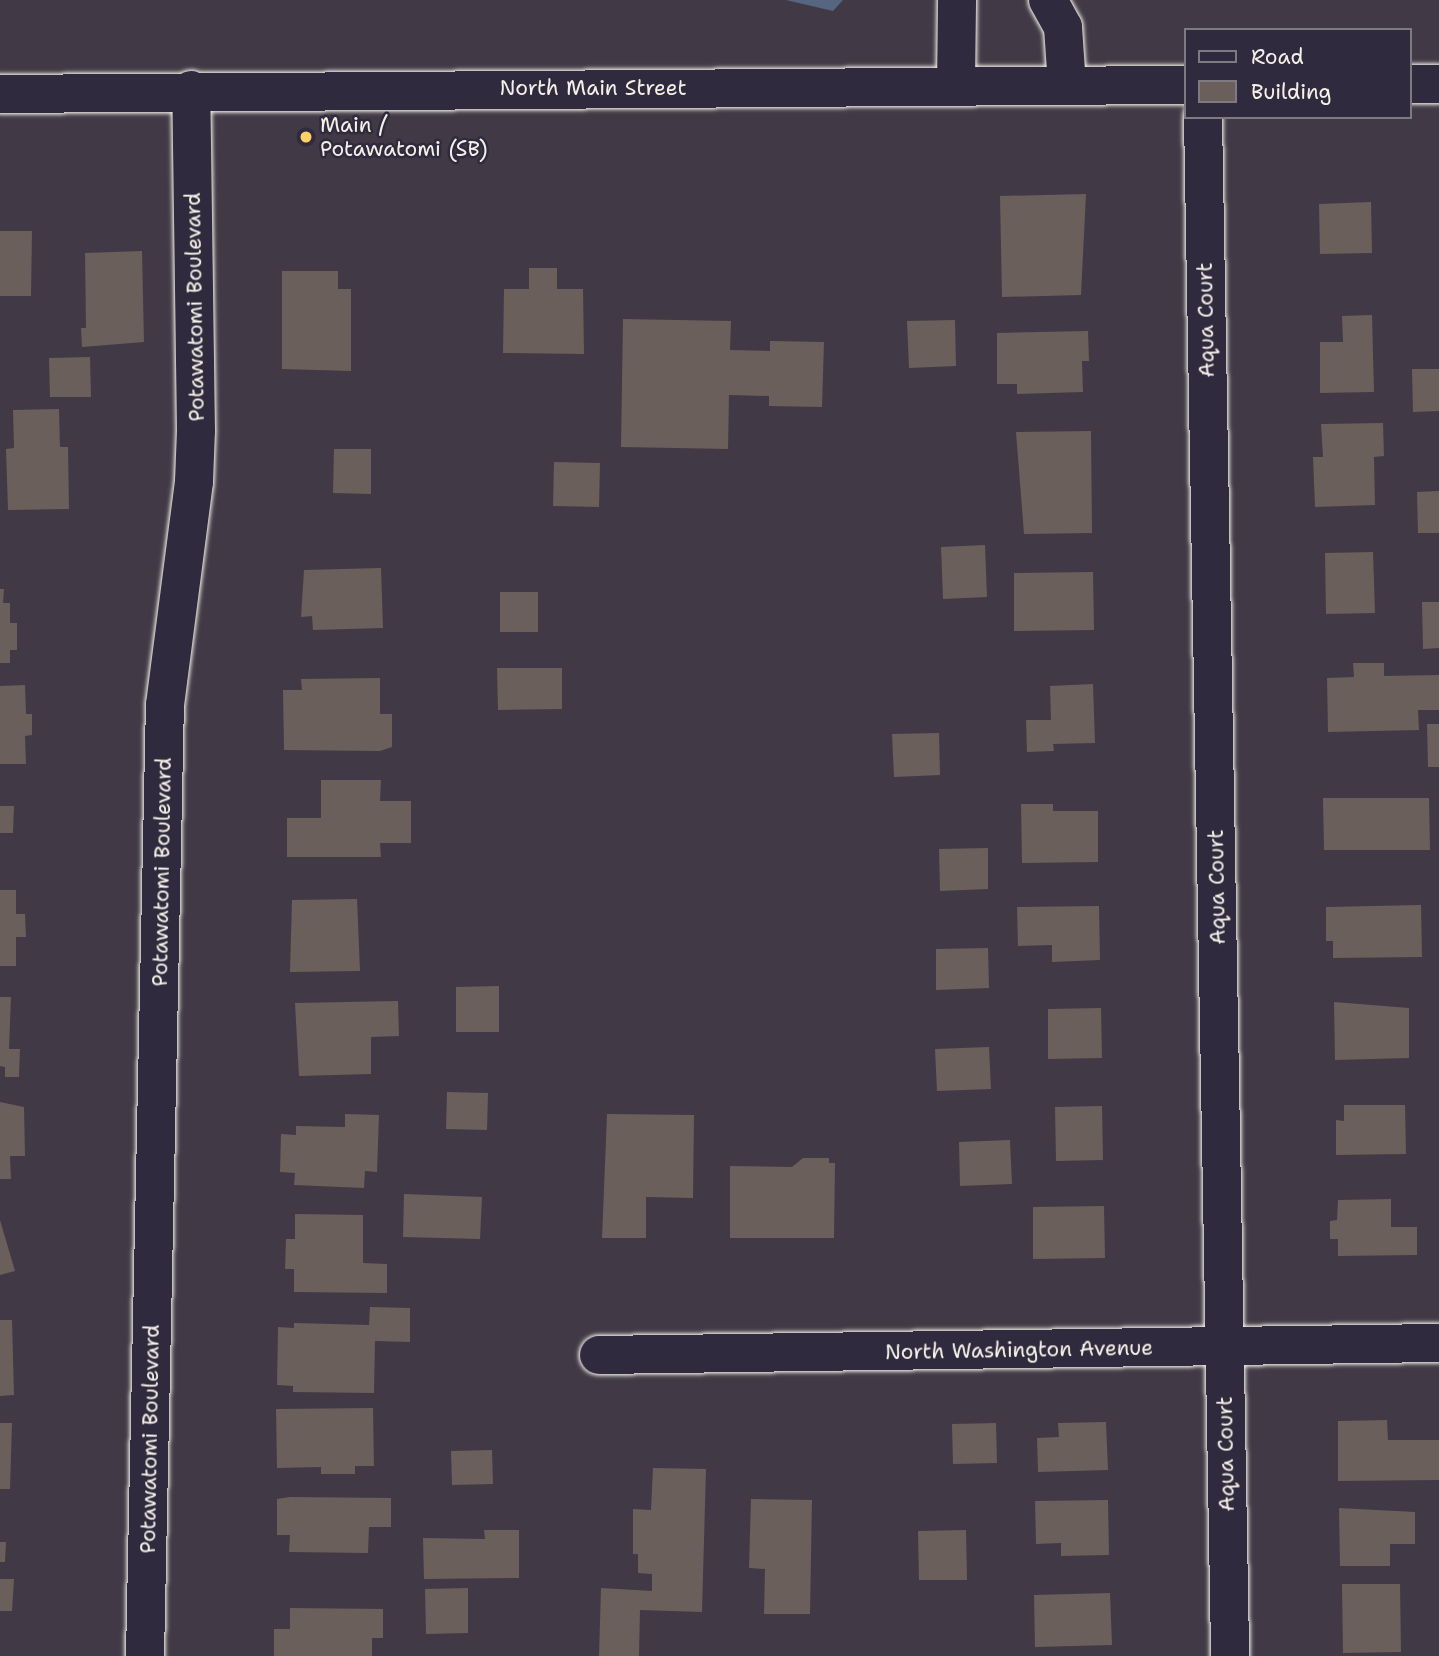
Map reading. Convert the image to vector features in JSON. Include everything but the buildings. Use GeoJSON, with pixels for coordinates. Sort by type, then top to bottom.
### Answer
{"type":"FeatureCollection","features":[{"type":"Feature","properties":{"kind":"street"},"geometry":{"type":"LineString","coordinates":[[956,85],[957,0]]}},
{"type":"Feature","properties":{"kind":"street"},"geometry":{"type":"LineString","coordinates":[[1048,0],[1063,27],[1067,85]]}},
{"type":"Feature","properties":{"kind":"street"},"geometry":{"type":"LineString","coordinates":[[1411,84],[1439,84]]}},
{"type":"Feature","properties":{"kind":"street","name":"North Main Street"},"geometry":{"type":"LineString","coordinates":[[0,93],[1184,85]]}},
{"type":"Feature","properties":{"kind":"street","name":"Potawatomi Boulevard"},"geometry":{"type":"LineString","coordinates":[[145,1656],[165,705],[196,444],[191,90]]}},
{"type":"Feature","properties":{"kind":"street","name":"Aqua Court"},"geometry":{"type":"LineString","coordinates":[[1203,119],[1230,1656]]}},
{"type":"Feature","properties":{"kind":"street","name":"North Washington Avenue"},"geometry":{"type":"LineString","coordinates":[[599,1355],[1439,1343]]}},
{"type":"Feature","properties":{"kind":"water"},"geometry":{"type":"Polygon","coordinates":[[[786,0],[843,0],[833,11],[786,0]]]}},
{"type":"Feature","properties":{"kind":"place","name":"Main / Potawatomi (SB)"},"geometry":{"type":"Point","coordinates":[306,137]}}]}
